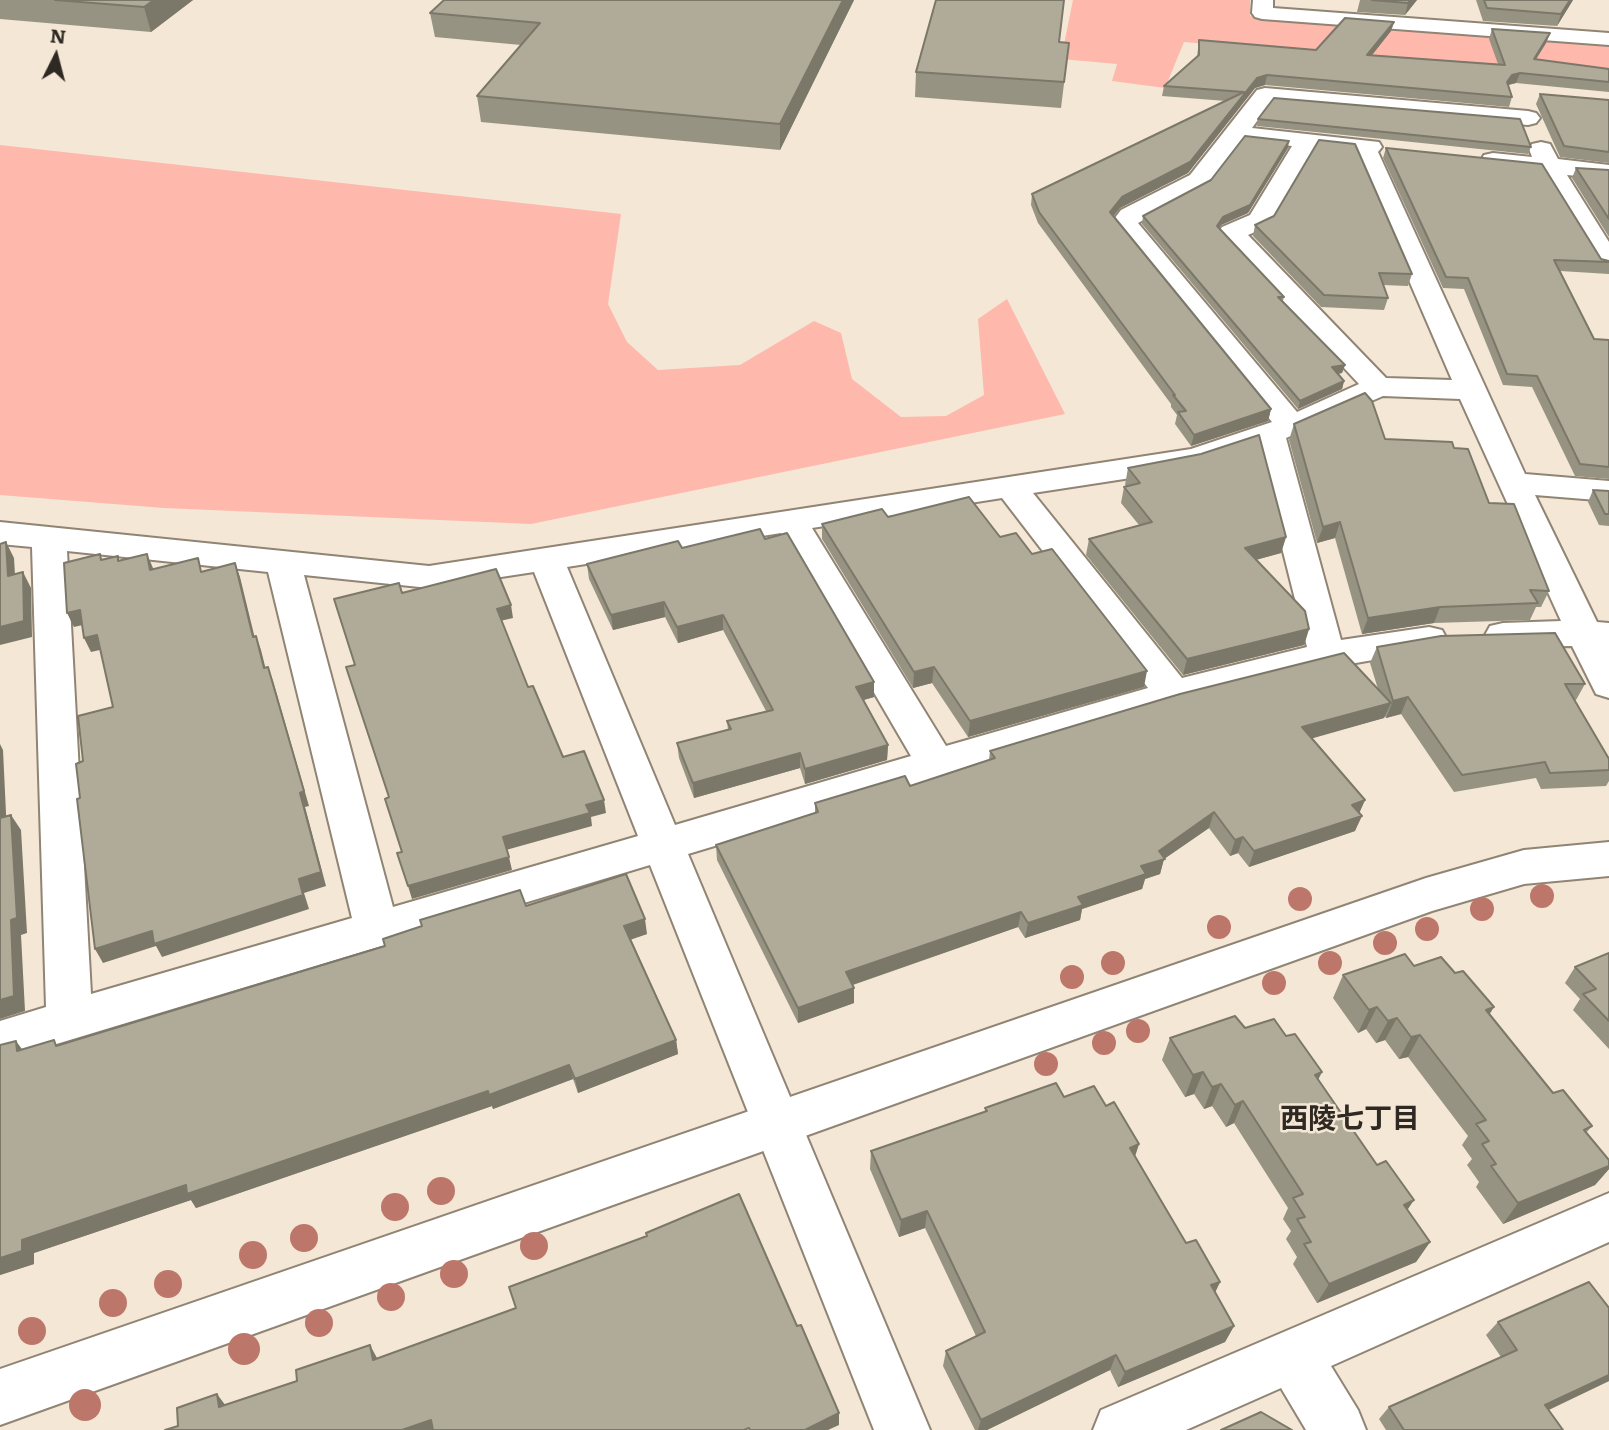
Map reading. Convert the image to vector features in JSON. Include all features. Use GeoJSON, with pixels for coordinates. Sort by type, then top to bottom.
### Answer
{"type":"FeatureCollection","features":[{"type":"Feature","properties":{"kind":"street"},"geometry":{"type":"LineString","coordinates":[[1263,0],[1262,13],[1609,39]]}},
{"type":"Feature","properties":{"kind":"street"},"geometry":{"type":"LineString","coordinates":[[1517,93],[1548,166],[1609,263]]}},
{"type":"Feature","properties":{"kind":"street"},"geometry":{"type":"LineString","coordinates":[[1327,655],[1281,429],[1124,223],[1130,215],[1199,180],[1265,95],[1528,118]]}},
{"type":"Feature","properties":{"kind":"street"},"geometry":{"type":"LineString","coordinates":[[1236,133],[1376,147],[1472,390],[1513,483],[1597,634],[1609,685]]}},
{"type":"Feature","properties":{"kind":"street"},"geometry":{"type":"LineString","coordinates":[[1308,140],[1260,220],[1231,233],[1378,387]]}},
{"type":"Feature","properties":{"kind":"street"},"geometry":{"type":"LineString","coordinates":[[1468,157],[1609,172]]}},
{"type":"Feature","properties":{"kind":"street"},"geometry":{"type":"LineString","coordinates":[[0,533],[429,577],[1196,458],[1281,429],[1378,387],[1472,390]]}},
{"type":"Feature","properties":{"kind":"street"},"geometry":{"type":"LineString","coordinates":[[1513,483],[1609,491]]}},
{"type":"Feature","properties":{"kind":"street"},"geometry":{"type":"LineString","coordinates":[[1011,487],[1173,694]]}},
{"type":"Feature","properties":{"kind":"street"},"geometry":{"type":"LineString","coordinates":[[791,522],[936,764]]}},
{"type":"Feature","properties":{"kind":"street"},"geometry":{"type":"LineString","coordinates":[[49,538],[69,1020]]}},
{"type":"Feature","properties":{"kind":"street"},"geometry":{"type":"LineString","coordinates":[[546,559],[902,1430]]}},
{"type":"Feature","properties":{"kind":"street"},"geometry":{"type":"LineString","coordinates":[[282,562],[377,929]]}},
{"type":"Feature","properties":{"kind":"street"},"geometry":{"type":"LineString","coordinates":[[0,1041],[1173,694],[1327,655],[1434,638],[1597,634]]}},
{"type":"Feature","properties":{"kind":"street"},"geometry":{"type":"LineString","coordinates":[[0,1396],[1426,895],[1524,867],[1609,859]]}},
{"type":"Feature","properties":{"kind":"street"},"geometry":{"type":"LineString","coordinates":[[1121,1430],[1293,1355],[1604,1228]]}},
{"type":"Feature","properties":{"kind":"street"},"geometry":{"type":"LineString","coordinates":[[1293,1355],[1338,1430]]}},
{"type":"Feature","properties":{"kind":"shaded area"},"geometry":{"type":"Polygon","coordinates":[[[1073,0],[1250,0],[1250,16],[1609,45],[1609,78],[1184,42],[1165,88],[1112,81],[1117,64],[1061,59],[1073,0]]]}},
{"type":"Feature","properties":{"kind":"shaded area"},"geometry":{"type":"Polygon","coordinates":[[[0,145],[621,214],[608,304],[627,342],[658,370],[740,365],[814,321],[841,333],[852,379],[901,417],[946,416],[984,395],[978,319],[1007,299],[1065,414],[531,524],[164,508],[0,495],[0,145]]]}},
{"type":"Feature","properties":{"kind":"building"},"geometry":{"type":"Polygon","coordinates":[[[55,0],[154,0],[144,7],[55,0]]]}},
{"type":"Feature","properties":{"kind":"building"},"geometry":{"type":"Polygon","coordinates":[[[444,0],[843,0],[780,124],[477,96],[540,23],[430,13],[444,0]]]}},
{"type":"Feature","properties":{"kind":"building"},"geometry":{"type":"Polygon","coordinates":[[[936,0],[1064,0],[1059,42],[1069,43],[1064,82],[916,72],[936,0]]]}},
{"type":"Feature","properties":{"kind":"building"},"geometry":{"type":"Polygon","coordinates":[[[1372,0],[1410,0],[1408,3],[1372,0]]]}},
{"type":"Feature","properties":{"kind":"building"},"geometry":{"type":"Polygon","coordinates":[[[1484,0],[1570,0],[1561,14],[1487,8],[1484,0]]]}},
{"type":"Feature","properties":{"kind":"building"},"geometry":{"type":"Polygon","coordinates":[[[1345,18],[1394,22],[1367,55],[1505,65],[1492,29],[1550,33],[1534,59],[1609,69],[1609,82],[1520,73],[1512,75],[1507,82],[1512,97],[1267,75],[1257,78],[1190,162],[1122,197],[1110,212],[1271,409],[1194,435],[1178,412],[1186,411],[1039,212],[1032,194],[1244,92],[1164,86],[1199,55],[1199,40],[1316,50],[1345,18]]]}},
{"type":"Feature","properties":{"kind":"building"},"geometry":{"type":"Polygon","coordinates":[[[1540,94],[1609,100],[1609,152],[1564,146],[1540,94]]]}},
{"type":"Feature","properties":{"kind":"building"},"geometry":{"type":"Polygon","coordinates":[[[1274,98],[1520,119],[1531,147],[1258,119],[1274,98]]]}},
{"type":"Feature","properties":{"kind":"building"},"geometry":{"type":"Polygon","coordinates":[[[1245,136],[1289,141],[1250,205],[1223,217],[1217,226],[1284,297],[1278,297],[1345,365],[1332,367],[1344,381],[1300,401],[1143,216],[1211,180],[1245,136]]]}},
{"type":"Feature","properties":{"kind":"building"},"geometry":{"type":"Polygon","coordinates":[[[1319,140],[1355,144],[1412,274],[1379,273],[1388,298],[1324,295],[1255,225],[1274,216],[1319,140]]]}},
{"type":"Feature","properties":{"kind":"building"},"geometry":{"type":"Polygon","coordinates":[[[1386,148],[1542,164],[1601,259],[1609,261],[1554,260],[1594,339],[1609,340],[1609,467],[1580,464],[1537,376],[1507,374],[1468,278],[1446,277],[1386,148]]]}},
{"type":"Feature","properties":{"kind":"building"},"geometry":{"type":"Polygon","coordinates":[[[1576,168],[1609,170],[1609,219],[1576,168]]]}},
{"type":"Feature","properties":{"kind":"building"},"geometry":{"type":"Polygon","coordinates":[[[1365,393],[1372,401],[1385,439],[1452,442],[1454,448],[1468,449],[1489,503],[1514,504],[1549,591],[1530,590],[1538,603],[1440,607],[1368,618],[1340,522],[1323,527],[1294,424],[1365,393]]]}},
{"type":"Feature","properties":{"kind":"building"},"geometry":{"type":"Polygon","coordinates":[[[1259,435],[1286,537],[1245,548],[1305,611],[1309,629],[1187,659],[1089,539],[1152,522],[1124,487],[1140,483],[1128,468],[1201,454],[1259,435]]]}},
{"type":"Feature","properties":{"kind":"building"},"geometry":{"type":"Polygon","coordinates":[[[1593,490],[1609,491],[1609,514],[1605,514],[1593,490]]]}},
{"type":"Feature","properties":{"kind":"building"},"geometry":{"type":"Polygon","coordinates":[[[969,497],[1000,537],[1016,533],[1032,554],[1052,549],[1147,671],[970,721],[934,667],[914,672],[822,524],[882,509],[888,517],[969,497]]]}},
{"type":"Feature","properties":{"kind":"building"},"geometry":{"type":"Polygon","coordinates":[[[760,529],[765,539],[787,533],[874,682],[856,687],[888,745],[805,769],[800,753],[693,783],[677,743],[731,729],[727,721],[773,710],[723,615],[677,627],[664,602],[611,615],[587,564],[678,541],[682,548],[760,529]]]}},
{"type":"Feature","properties":{"kind":"building"},"geometry":{"type":"Polygon","coordinates":[[[6,542],[8,576],[23,572],[24,621],[0,627],[0,544],[6,542]]]}},
{"type":"Feature","properties":{"kind":"building"},"geometry":{"type":"Polygon","coordinates":[[[100,554],[101,560],[118,556],[118,561],[147,554],[150,570],[198,558],[201,572],[235,563],[253,637],[256,636],[264,668],[268,667],[304,791],[300,793],[321,872],[299,879],[303,895],[154,944],[152,931],[95,949],[77,799],[80,798],[76,764],[83,761],[78,716],[113,707],[97,635],[84,638],[80,610],[67,613],[64,563],[100,554]]]}},
{"type":"Feature","properties":{"kind":"building"},"geometry":{"type":"Polygon","coordinates":[[[496,569],[511,605],[497,609],[528,687],[533,686],[563,757],[584,751],[604,800],[586,805],[590,813],[503,837],[509,857],[408,886],[397,853],[402,852],[385,799],[389,797],[346,667],[355,665],[334,599],[399,583],[402,593],[496,569]]]}},
{"type":"Feature","properties":{"kind":"building"},"geometry":{"type":"Polygon","coordinates":[[[1555,633],[1585,684],[1565,684],[1609,759],[1609,770],[1550,773],[1545,762],[1462,775],[1408,697],[1393,701],[1377,647],[1441,636],[1555,633]]]}},
{"type":"Feature","properties":{"kind":"building"},"geometry":{"type":"Polygon","coordinates":[[[1344,653],[1391,703],[1302,727],[1365,800],[1352,805],[1362,816],[1254,851],[1243,837],[1235,840],[1214,812],[1159,851],[1165,859],[1141,866],[1146,874],[1078,897],[1083,905],[1028,923],[1021,912],[846,972],[854,988],[798,1008],[716,845],[818,812],[815,803],[905,776],[910,786],[995,758],[990,751],[1180,694],[1344,653]]]}},
{"type":"Feature","properties":{"kind":"building"},"geometry":{"type":"Polygon","coordinates":[[[11,815],[17,918],[11,920],[14,996],[0,1000],[0,818],[11,815]]]}},
{"type":"Feature","properties":{"kind":"building"},"geometry":{"type":"Polygon","coordinates":[[[626,874],[645,919],[624,926],[676,1040],[575,1079],[569,1065],[489,1095],[488,1091],[187,1194],[186,1185],[22,1240],[22,1251],[0,1258],[0,1045],[16,1041],[17,1051],[54,1040],[56,1046],[385,946],[383,939],[422,926],[420,920],[520,890],[526,906],[626,874]]]}},
{"type":"Feature","properties":{"kind":"building"},"geometry":{"type":"Polygon","coordinates":[[[1609,953],[1609,1021],[1583,994],[1596,989],[1575,967],[1609,953]]]}},
{"type":"Feature","properties":{"kind":"building"},"geometry":{"type":"Polygon","coordinates":[[[1405,954],[1414,966],[1441,957],[1455,973],[1463,971],[1494,1007],[1486,1010],[1553,1093],[1563,1090],[1592,1126],[1584,1130],[1609,1160],[1609,1166],[1518,1203],[1491,1166],[1496,1164],[1482,1144],[1489,1141],[1476,1124],[1486,1120],[1420,1035],[1411,1037],[1397,1018],[1388,1021],[1377,1007],[1369,1010],[1343,975],[1405,954]]]}},
{"type":"Feature","properties":{"kind":"building"},"geometry":{"type":"Polygon","coordinates":[[[1235,1016],[1245,1028],[1274,1019],[1286,1036],[1295,1034],[1322,1072],[1315,1075],[1377,1165],[1386,1161],[1414,1200],[1404,1205],[1430,1242],[1329,1284],[1304,1244],[1311,1242],[1297,1219],[1305,1217],[1293,1198],[1303,1194],[1243,1101],[1235,1105],[1221,1084],[1212,1087],[1203,1072],[1193,1075],[1170,1038],[1235,1016]]]}},
{"type":"Feature","properties":{"kind":"building"},"geometry":{"type":"Polygon","coordinates":[[[1056,1083],[1064,1097],[1094,1086],[1106,1106],[1114,1102],[1139,1144],[1130,1148],[1186,1243],[1196,1240],[1220,1282],[1211,1285],[1234,1326],[1125,1372],[1116,1355],[981,1420],[946,1351],[985,1332],[927,1211],[901,1220],[871,1151],[987,1111],[985,1108],[1056,1083]]]}},
{"type":"Feature","properties":{"kind":"building"},"geometry":{"type":"Polygon","coordinates":[[[739,1194],[839,1413],[805,1430],[433,1430],[431,1420],[402,1430],[165,1430],[178,1426],[177,1408],[217,1394],[219,1407],[297,1381],[296,1370],[370,1345],[373,1360],[516,1308],[509,1287],[647,1236],[646,1233],[739,1194]]]}},
{"type":"Feature","properties":{"kind":"building"},"geometry":{"type":"Polygon","coordinates":[[[1589,1282],[1609,1308],[1609,1375],[1545,1405],[1563,1430],[1404,1430],[1389,1407],[1517,1350],[1498,1322],[1589,1282]]]}},
{"type":"Feature","properties":{"kind":"building"},"geometry":{"type":"Polygon","coordinates":[[[1261,1412],[1292,1430],[1221,1430],[1261,1412]]]}},
{"type":"Feature","properties":{"kind":"district","name":"西陵七丁目"},"geometry":{"type":"Point","coordinates":[1350,1120]}}]}
